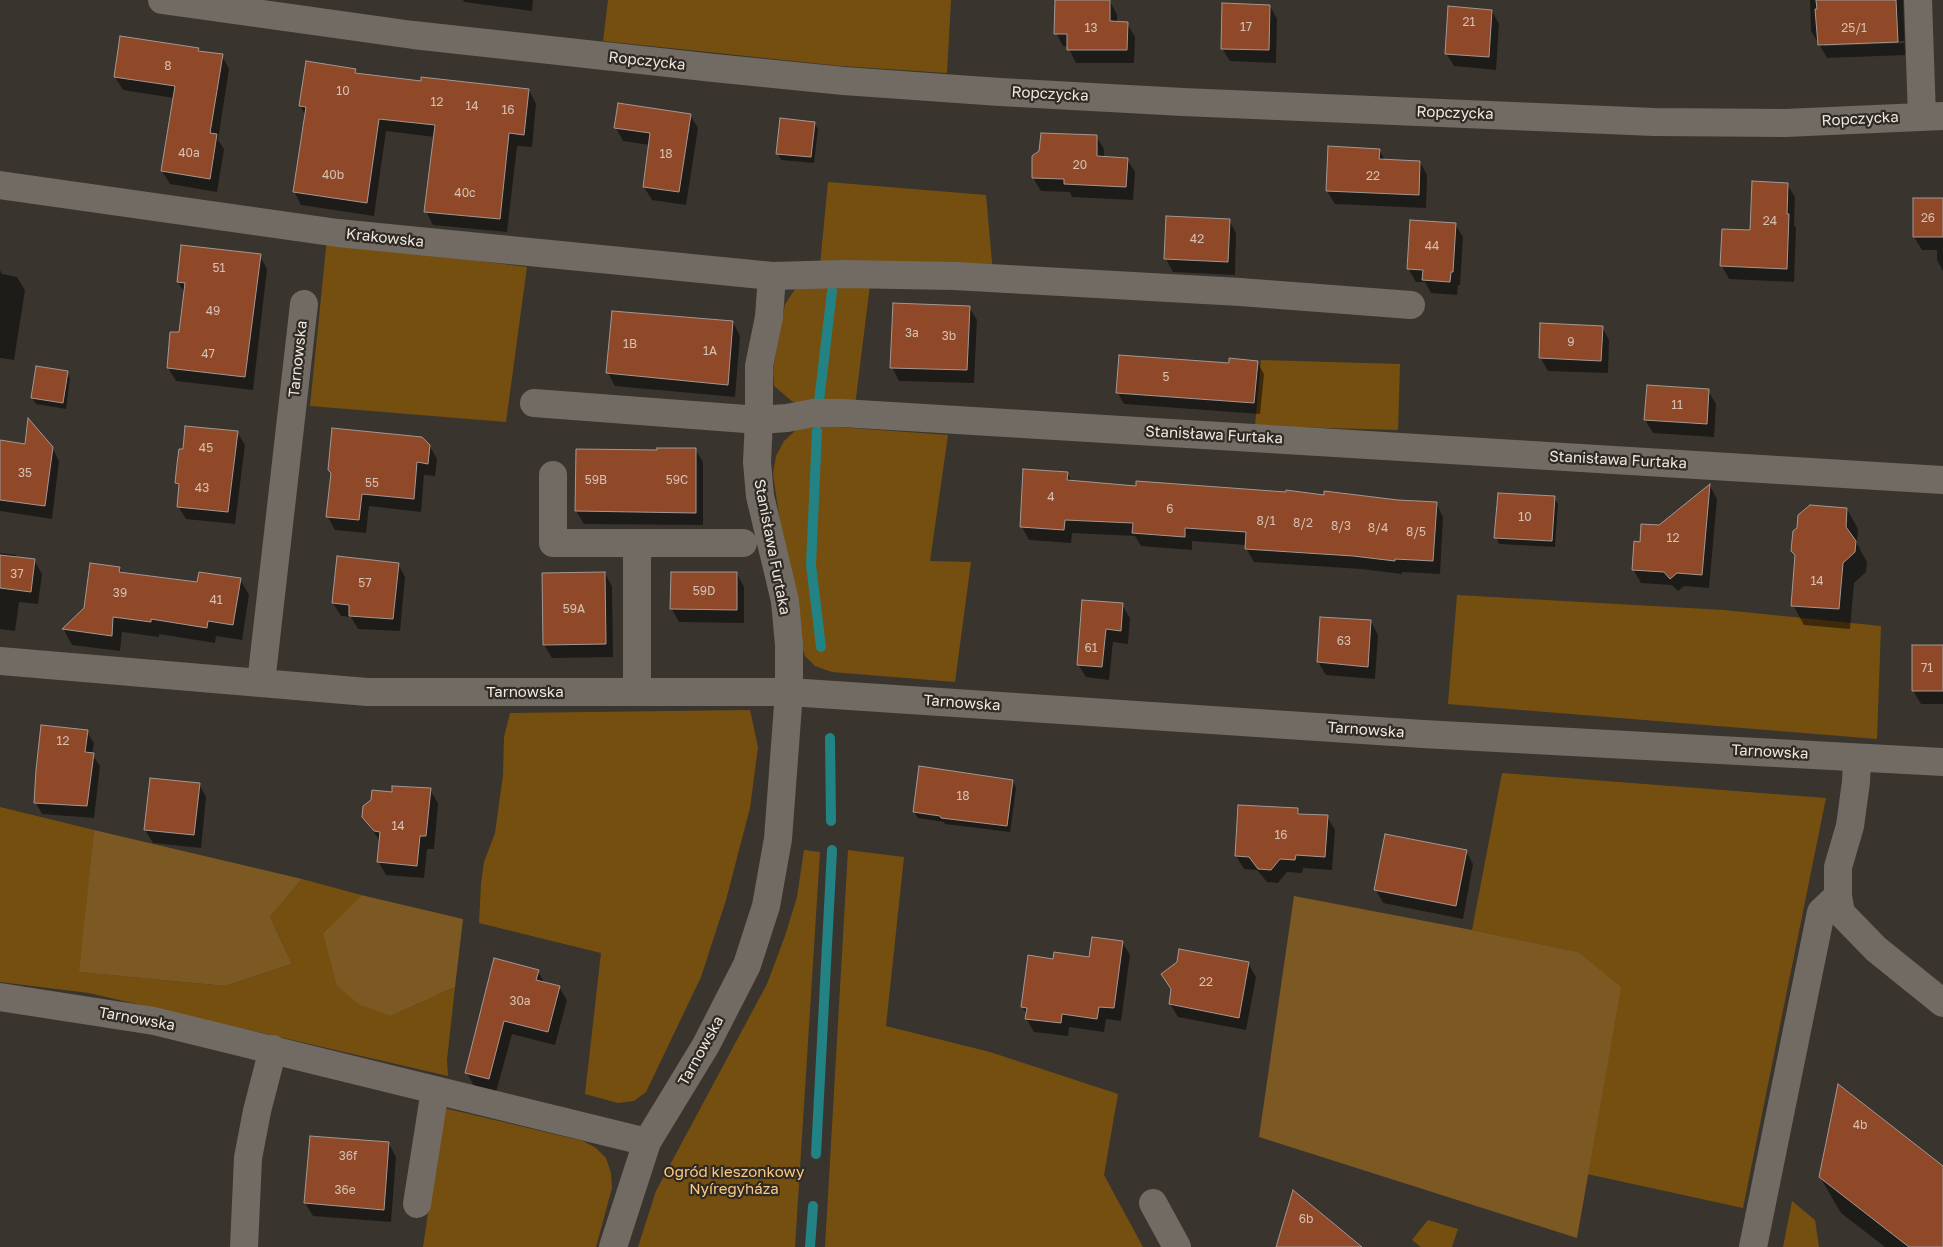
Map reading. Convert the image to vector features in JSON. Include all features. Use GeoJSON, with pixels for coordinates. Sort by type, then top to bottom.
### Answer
{"type":"FeatureCollection","features":[{"type":"Feature","properties":{"kind":"street","name":"Ropczycka"},"geometry":{"type":"LineString","coordinates":[[162,0],[413,35],[844,81],[1193,103],[1654,122],[1785,123],[1933,117]]}},
{"type":"Feature","properties":{"kind":"street"},"geometry":{"type":"LineString","coordinates":[[1918,0],[1933,117]]}},
{"type":"Feature","properties":{"kind":"street","name":"Krakowska"},"geometry":{"type":"LineString","coordinates":[[0,185],[338,233],[772,276],[843,274],[954,276],[1230,292],[1411,305]]}},
{"type":"Feature","properties":{"kind":"street"},"geometry":{"type":"LineString","coordinates":[[534,403],[759,420],[759,366],[769,318],[772,276]]}},
{"type":"Feature","properties":{"kind":"street","name":"Tarnowska"},"geometry":{"type":"LineString","coordinates":[[261,683],[304,304]]}},
{"type":"Feature","properties":{"kind":"street","name":"Stanisława Furtaka"},"geometry":{"type":"LineString","coordinates":[[789,692],[789,646],[784,601],[760,496],[757,462],[759,420],[787,418],[813,413],[842,413],[1943,480]]}},
{"type":"Feature","properties":{"kind":"street"},"geometry":{"type":"LineString","coordinates":[[553,475],[553,543],[743,543]]}},
{"type":"Feature","properties":{"kind":"street"},"geometry":{"type":"LineString","coordinates":[[637,543],[637,692]]}},
{"type":"Feature","properties":{"kind":"street","name":"Tarnowska"},"geometry":{"type":"LineString","coordinates":[[0,661],[368,692],[789,692],[1423,734],[1943,762]]}},
{"type":"Feature","properties":{"kind":"street","name":"Tarnowska"},"geometry":{"type":"LineString","coordinates":[[614,1247],[647,1142],[706,1045],[747,965],[766,906],[778,840],[789,692]]}},
{"type":"Feature","properties":{"kind":"street"},"geometry":{"type":"LineString","coordinates":[[1857,758],[1850,826],[1838,867],[1838,896],[1841,913],[1876,948],[1943,1003]]}},
{"type":"Feature","properties":{"kind":"street"},"geometry":{"type":"LineString","coordinates":[[1753,1247],[1821,912],[1838,896]]}},
{"type":"Feature","properties":{"kind":"street","name":"Tarnowska"},"geometry":{"type":"LineString","coordinates":[[0,997],[154,1020],[647,1142]]}},
{"type":"Feature","properties":{"kind":"street"},"geometry":{"type":"LineString","coordinates":[[244,1247],[248,1158],[257,1111],[273,1049]]}},
{"type":"Feature","properties":{"kind":"street"},"geometry":{"type":"LineString","coordinates":[[417,1204],[435,1090]]}},
{"type":"Feature","properties":{"kind":"street"},"geometry":{"type":"LineString","coordinates":[[1153,1203],[1177,1247]]}},
{"type":"Feature","properties":{"kind":"green space"},"geometry":{"type":"Polygon","coordinates":[[[608,0],[951,0],[947,73],[841,66],[603,41],[608,0]]]}},
{"type":"Feature","properties":{"kind":"green space"},"geometry":{"type":"Polygon","coordinates":[[[828,182],[986,195],[993,273],[820,265],[828,182]]]}},
{"type":"Feature","properties":{"kind":"green space"},"geometry":{"type":"Polygon","coordinates":[[[327,238],[368,247],[527,267],[506,422],[310,406],[327,238]]]}},
{"type":"Feature","properties":{"kind":"green space"},"geometry":{"type":"Polygon","coordinates":[[[870,285],[855,406],[793,402],[774,386],[773,369],[785,304],[796,288],[870,285]]]}},
{"type":"Feature","properties":{"kind":"green space"},"geometry":{"type":"Polygon","coordinates":[[[1261,360],[1400,364],[1398,430],[1255,426],[1261,360]]]}},
{"type":"Feature","properties":{"kind":"green space"},"geometry":{"type":"Polygon","coordinates":[[[810,425],[948,435],[930,561],[971,562],[955,682],[832,672],[815,666],[805,656],[800,641],[773,474],[776,456],[784,441],[796,430],[810,425]]]}},
{"type":"Feature","properties":{"kind":"green space"},"geometry":{"type":"Polygon","coordinates":[[[1457,595],[1724,610],[1881,626],[1877,739],[1448,704],[1457,595]]]}},
{"type":"Feature","properties":{"kind":"green space"},"geometry":{"type":"Polygon","coordinates":[[[750,710],[758,747],[750,808],[726,900],[701,977],[646,1092],[634,1101],[618,1103],[585,1094],[601,953],[479,923],[484,862],[495,833],[503,775],[504,737],[510,713],[750,710]]]}},
{"type":"Feature","properties":{"kind":"green space"},"geometry":{"type":"Polygon","coordinates":[[[1502,773],[1826,798],[1743,1208],[1587,1174],[1620,987],[1577,952],[1472,930],[1502,773]]]}},
{"type":"Feature","properties":{"kind":"green space"},"geometry":{"type":"Polygon","coordinates":[[[0,807],[94,830],[80,972],[225,986],[292,964],[270,917],[302,879],[361,895],[323,933],[391,1016],[455,987],[447,1060],[448,1076],[89,993],[0,982],[0,807]]]}},
{"type":"Feature","properties":{"kind":"green space","name":"Ogród kieszonkowy Nyíregyháza"},"geometry":{"type":"Polygon","coordinates":[[[804,850],[820,852],[795,1247],[638,1247],[656,1191],[767,984],[797,897],[804,850]]]}},
{"type":"Feature","properties":{"kind":"green space"},"geometry":{"type":"Polygon","coordinates":[[[848,850],[904,857],[886,1026],[990,1052],[1118,1094],[1104,1175],[1143,1247],[825,1247],[848,850]]]}},
{"type":"Feature","properties":{"kind":"green space"},"geometry":{"type":"Polygon","coordinates":[[[444,1108],[583,1141],[596,1148],[606,1158],[611,1173],[612,1188],[596,1247],[423,1247],[444,1108]]]}},
{"type":"Feature","properties":{"kind":"green space"},"geometry":{"type":"Polygon","coordinates":[[[1792,1201],[1815,1220],[1819,1247],[1783,1247],[1792,1201]]]}},
{"type":"Feature","properties":{"kind":"green space"},"geometry":{"type":"Polygon","coordinates":[[[1428,1220],[1458,1229],[1452,1247],[1421,1247],[1412,1240],[1428,1220]]]}},
{"type":"Feature","properties":{"kind":"shaded area"},"geometry":{"type":"Polygon","coordinates":[[[94,830],[302,879],[270,917],[292,964],[225,986],[79,972],[94,830]]]}},
{"type":"Feature","properties":{"kind":"shaded area"},"geometry":{"type":"Polygon","coordinates":[[[361,895],[463,919],[455,987],[391,1016],[360,1005],[337,986],[323,933],[361,895]]]}},
{"type":"Feature","properties":{"kind":"shaded area"},"geometry":{"type":"Polygon","coordinates":[[[1294,896],[1578,952],[1621,987],[1577,1238],[1259,1137],[1294,896]]]}},
{"type":"Feature","properties":{"kind":"building"},"geometry":{"type":"Polygon","coordinates":[[[1055,0],[1110,0],[1110,21],[1128,22],[1127,50],[1067,50],[1067,34],[1054,34],[1055,0]]]}},
{"type":"Feature","properties":{"kind":"building"},"geometry":{"type":"Polygon","coordinates":[[[1816,0],[1896,0],[1898,42],[1818,45],[1816,0]]]}},
{"type":"Feature","properties":{"kind":"building"},"geometry":{"type":"Polygon","coordinates":[[[1222,3],[1270,5],[1269,50],[1221,49],[1222,3]]]}},
{"type":"Feature","properties":{"kind":"building"},"geometry":{"type":"Polygon","coordinates":[[[1448,6],[1492,10],[1489,57],[1445,54],[1448,6]]]}},
{"type":"Feature","properties":{"kind":"building"},"geometry":{"type":"Polygon","coordinates":[[[120,36],[199,48],[198,51],[223,54],[210,133],[217,134],[210,179],[161,171],[175,86],[114,77],[120,36]]]}},
{"type":"Feature","properties":{"kind":"building"},"geometry":{"type":"Polygon","coordinates":[[[306,61],[356,69],[355,73],[421,81],[421,77],[529,89],[524,135],[509,133],[500,219],[424,212],[435,125],[379,119],[367,203],[293,192],[306,107],[299,106],[306,61]]]}},
{"type":"Feature","properties":{"kind":"building"},"geometry":{"type":"Polygon","coordinates":[[[618,103],[691,114],[679,192],[643,187],[650,133],[614,128],[618,103]]]}},
{"type":"Feature","properties":{"kind":"building"},"geometry":{"type":"Polygon","coordinates":[[[780,118],[815,122],[811,157],[776,154],[780,118]]]}},
{"type":"Feature","properties":{"kind":"building"},"geometry":{"type":"Polygon","coordinates":[[[1041,133],[1097,135],[1097,156],[1128,158],[1126,187],[1064,184],[1064,179],[1032,178],[1032,156],[1039,151],[1041,133]]]}},
{"type":"Feature","properties":{"kind":"building"},"geometry":{"type":"Polygon","coordinates":[[[1328,146],[1380,149],[1379,159],[1420,161],[1419,195],[1326,191],[1328,146]]]}},
{"type":"Feature","properties":{"kind":"building"},"geometry":{"type":"Polygon","coordinates":[[[1752,181],[1788,183],[1787,269],[1720,266],[1722,229],[1750,230],[1752,181]]]}},
{"type":"Feature","properties":{"kind":"building"},"geometry":{"type":"Polygon","coordinates":[[[1913,198],[1943,198],[1943,237],[1913,237],[1913,198]]]}},
{"type":"Feature","properties":{"kind":"building"},"geometry":{"type":"Polygon","coordinates":[[[1166,216],[1230,219],[1228,262],[1164,259],[1166,216]]]}},
{"type":"Feature","properties":{"kind":"building"},"geometry":{"type":"Polygon","coordinates":[[[1410,220],[1456,223],[1453,272],[1451,272],[1450,282],[1422,280],[1423,270],[1407,269],[1410,220]]]}},
{"type":"Feature","properties":{"kind":"building"},"geometry":{"type":"Polygon","coordinates":[[[181,245],[261,254],[245,377],[167,368],[170,332],[179,332],[185,283],[177,282],[181,245]]]}},
{"type":"Feature","properties":{"kind":"building"},"geometry":{"type":"Polygon","coordinates":[[[893,303],[970,306],[967,370],[890,368],[893,303]]]}},
{"type":"Feature","properties":{"kind":"building"},"geometry":{"type":"Polygon","coordinates":[[[612,311],[733,321],[728,385],[606,373],[612,311]]]}},
{"type":"Feature","properties":{"kind":"building"},"geometry":{"type":"Polygon","coordinates":[[[1540,323],[1603,326],[1601,361],[1539,358],[1540,323]]]}},
{"type":"Feature","properties":{"kind":"building"},"geometry":{"type":"Polygon","coordinates":[[[1119,355],[1229,363],[1229,358],[1258,361],[1254,403],[1116,393],[1119,355]]]}},
{"type":"Feature","properties":{"kind":"building"},"geometry":{"type":"Polygon","coordinates":[[[36,366],[68,371],[63,403],[31,398],[36,366]]]}},
{"type":"Feature","properties":{"kind":"building"},"geometry":{"type":"Polygon","coordinates":[[[1647,385],[1709,389],[1707,424],[1644,420],[1647,385]]]}},
{"type":"Feature","properties":{"kind":"building"},"geometry":{"type":"Polygon","coordinates":[[[28,418],[53,447],[45,506],[0,500],[0,440],[25,444],[28,418]]]}},
{"type":"Feature","properties":{"kind":"building"},"geometry":{"type":"Polygon","coordinates":[[[185,426],[238,431],[228,512],[177,507],[179,484],[175,483],[179,449],[183,449],[185,426]]]}},
{"type":"Feature","properties":{"kind":"building"},"geometry":{"type":"Polygon","coordinates":[[[332,428],[422,437],[430,445],[428,464],[417,462],[414,499],[362,494],[359,520],[326,517],[331,473],[328,470],[332,428]]]}},
{"type":"Feature","properties":{"kind":"building"},"geometry":{"type":"Polygon","coordinates":[[[657,448],[696,448],[696,513],[575,511],[576,449],[657,450],[657,448]]]}},
{"type":"Feature","properties":{"kind":"building"},"geometry":{"type":"Polygon","coordinates":[[[1023,469],[1068,472],[1067,480],[1136,486],[1136,481],[1286,492],[1286,490],[1324,495],[1324,491],[1398,500],[1437,502],[1433,561],[1395,559],[1395,561],[1353,556],[1245,549],[1246,532],[1185,528],[1185,537],[1132,533],[1133,523],[1065,520],[1064,530],[1020,527],[1023,469]]]}},
{"type":"Feature","properties":{"kind":"building"},"geometry":{"type":"Polygon","coordinates":[[[1710,484],[1702,575],[1677,573],[1670,579],[1664,572],[1632,570],[1634,541],[1640,542],[1641,524],[1659,525],[1710,484]]]}},
{"type":"Feature","properties":{"kind":"building"},"geometry":{"type":"Polygon","coordinates":[[[1498,493],[1555,496],[1552,541],[1494,538],[1498,493]]]}},
{"type":"Feature","properties":{"kind":"building"},"geometry":{"type":"Polygon","coordinates":[[[1810,505],[1847,508],[1846,527],[1856,541],[1855,552],[1843,563],[1839,609],[1791,606],[1795,555],[1791,551],[1793,531],[1797,528],[1798,515],[1810,505]]]}},
{"type":"Feature","properties":{"kind":"building"},"geometry":{"type":"Polygon","coordinates":[[[0,555],[35,559],[31,592],[0,588],[0,555]]]}},
{"type":"Feature","properties":{"kind":"building"},"geometry":{"type":"Polygon","coordinates":[[[337,556],[399,563],[393,619],[349,616],[349,605],[332,603],[337,556]]]}},
{"type":"Feature","properties":{"kind":"building"},"geometry":{"type":"Polygon","coordinates":[[[90,563],[120,567],[119,572],[197,582],[199,572],[241,578],[233,625],[208,621],[207,628],[151,619],[151,622],[113,617],[112,636],[62,629],[84,608],[90,563]]]}},
{"type":"Feature","properties":{"kind":"building"},"geometry":{"type":"Polygon","coordinates":[[[605,572],[606,644],[543,645],[542,573],[605,572]]]}},
{"type":"Feature","properties":{"kind":"building"},"geometry":{"type":"Polygon","coordinates":[[[671,572],[737,572],[737,610],[670,609],[671,572]]]}},
{"type":"Feature","properties":{"kind":"building"},"geometry":{"type":"Polygon","coordinates":[[[1082,600],[1123,603],[1121,631],[1106,629],[1102,667],[1077,665],[1082,600]]]}},
{"type":"Feature","properties":{"kind":"building"},"geometry":{"type":"Polygon","coordinates":[[[1320,617],[1371,620],[1368,667],[1317,662],[1320,617]]]}},
{"type":"Feature","properties":{"kind":"building"},"geometry":{"type":"Polygon","coordinates":[[[1912,645],[1943,645],[1943,691],[1912,691],[1912,645]]]}},
{"type":"Feature","properties":{"kind":"building"},"geometry":{"type":"Polygon","coordinates":[[[41,725],[88,730],[85,752],[94,753],[87,806],[34,803],[41,725]]]}},
{"type":"Feature","properties":{"kind":"building"},"geometry":{"type":"Polygon","coordinates":[[[919,766],[1013,780],[1007,826],[941,818],[940,816],[913,812],[919,766]]]}},
{"type":"Feature","properties":{"kind":"building"},"geometry":{"type":"Polygon","coordinates":[[[150,778],[200,783],[194,835],[144,830],[150,778]]]}},
{"type":"Feature","properties":{"kind":"building"},"geometry":{"type":"Polygon","coordinates":[[[392,786],[431,788],[426,836],[420,836],[417,866],[377,862],[380,832],[374,831],[362,817],[363,806],[371,800],[372,790],[392,792],[392,786]]]}},
{"type":"Feature","properties":{"kind":"building"},"geometry":{"type":"Polygon","coordinates":[[[1238,805],[1298,808],[1298,814],[1328,815],[1325,857],[1296,855],[1295,860],[1280,859],[1271,870],[1258,869],[1249,857],[1235,856],[1238,805]]]}},
{"type":"Feature","properties":{"kind":"building"},"geometry":{"type":"Polygon","coordinates":[[[1385,834],[1467,850],[1456,906],[1374,890],[1385,834]]]}},
{"type":"Feature","properties":{"kind":"building"},"geometry":{"type":"Polygon","coordinates":[[[1092,937],[1123,941],[1114,1008],[1099,1007],[1097,1019],[1062,1014],[1061,1023],[1025,1019],[1027,1008],[1021,1007],[1028,955],[1053,959],[1054,952],[1089,957],[1092,937]]]}},
{"type":"Feature","properties":{"kind":"building"},"geometry":{"type":"Polygon","coordinates":[[[1179,949],[1249,962],[1239,1018],[1169,1004],[1171,989],[1161,974],[1177,962],[1179,949]]]}},
{"type":"Feature","properties":{"kind":"building"},"geometry":{"type":"Polygon","coordinates":[[[494,958],[539,970],[536,980],[560,986],[548,1032],[504,1021],[489,1079],[465,1073],[494,958]]]}},
{"type":"Feature","properties":{"kind":"building"},"geometry":{"type":"Polygon","coordinates":[[[1838,1084],[1943,1166],[1943,1247],[1909,1247],[1819,1177],[1838,1084]]]}},
{"type":"Feature","properties":{"kind":"building"},"geometry":{"type":"Polygon","coordinates":[[[310,1136],[389,1142],[384,1210],[304,1203],[310,1136]]]}},
{"type":"Feature","properties":{"kind":"building"},"geometry":{"type":"Polygon","coordinates":[[[1293,1190],[1362,1247],[1276,1247],[1293,1190]]]}},
{"type":"Feature","properties":{"kind":"waterway"},"geometry":{"type":"LineString","coordinates":[[819,401],[832,291]]}},
{"type":"Feature","properties":{"kind":"waterway"},"geometry":{"type":"LineString","coordinates":[[817,431],[811,565],[821,647]]}},
{"type":"Feature","properties":{"kind":"waterway"},"geometry":{"type":"LineString","coordinates":[[830,738],[831,821]]}},
{"type":"Feature","properties":{"kind":"waterway"},"geometry":{"type":"LineString","coordinates":[[816,1154],[832,850]]}},
{"type":"Feature","properties":{"kind":"waterway"},"geometry":{"type":"LineString","coordinates":[[810,1247],[813,1206]]}}]}
